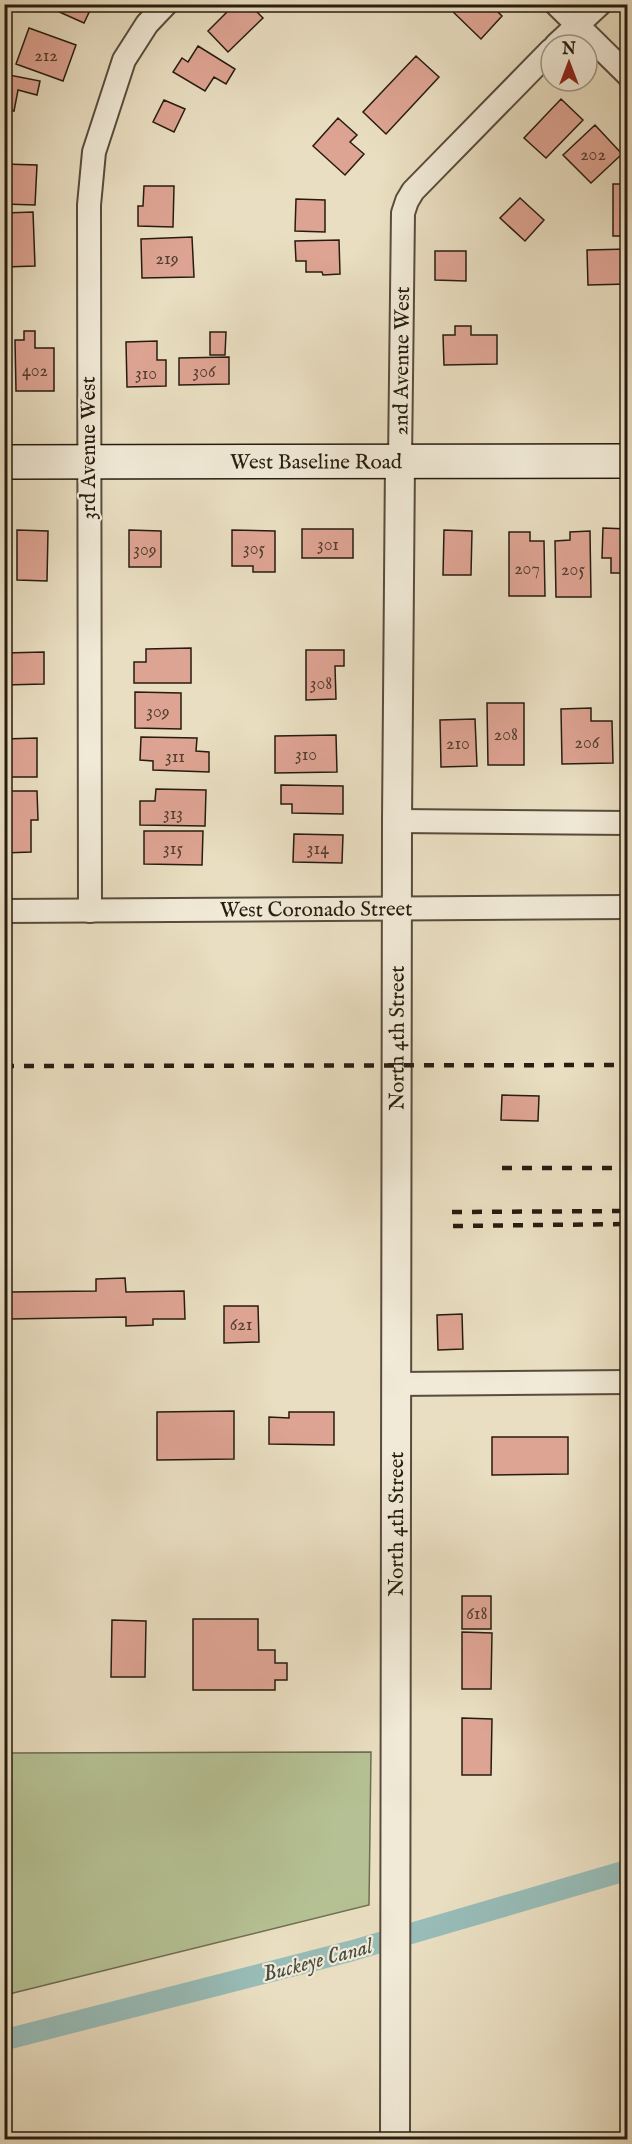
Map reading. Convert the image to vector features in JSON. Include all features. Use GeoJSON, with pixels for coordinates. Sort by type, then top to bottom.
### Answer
{"type":"FeatureCollection","features":[{"type":"Feature","properties":{"kind":"main road","name":"West Baseline Road"},"geometry":{"type":"LineString","coordinates":[[4,462],[627,461]]}},
{"type":"Feature","properties":{"kind":"street","name":"3rd Avenue West"},"geometry":{"type":"LineString","coordinates":[[90,911],[89,206],[94,152],[110,97],[124,60],[147,24],[166,4]]}},
{"type":"Feature","properties":{"kind":"street"},"geometry":{"type":"LineString","coordinates":[[556,4],[627,75]]}},
{"type":"Feature","properties":{"kind":"street"},"geometry":{"type":"LineString","coordinates":[[568,33],[600,4]]}},
{"type":"Feature","properties":{"kind":"street","name":"2nd Avenue West"},"geometry":{"type":"LineString","coordinates":[[398,909],[403,213],[413,192],[539,62]]}},
{"type":"Feature","properties":{"kind":"street"},"geometry":{"type":"LineString","coordinates":[[398,821],[627,823]]}},
{"type":"Feature","properties":{"kind":"street","name":"West Coronado Street"},"geometry":{"type":"LineString","coordinates":[[4,911],[627,908]]}},
{"type":"Feature","properties":{"kind":"street","name":"North 4th Street"},"geometry":{"type":"LineString","coordinates":[[395,2139],[398,909]]}},
{"type":"Feature","properties":{"kind":"street"},"geometry":{"type":"LineString","coordinates":[[396,1384],[627,1382]]}},
{"type":"Feature","properties":{"kind":"green space"},"geometry":{"type":"Polygon","coordinates":[[[371,1752],[369,1905],[5,1995],[5,1753],[371,1752]]]}},
{"type":"Feature","properties":{"kind":"building"},"geometry":{"type":"Polygon","coordinates":[[[57,4],[93,4],[84,23],[55,10],[57,4]]]}},
{"type":"Feature","properties":{"kind":"building"},"geometry":{"type":"Polygon","coordinates":[[[235,4],[249,4],[263,18],[228,52],[208,31],[235,4]]]}},
{"type":"Feature","properties":{"kind":"building"},"geometry":{"type":"Polygon","coordinates":[[[452,4],[490,4],[502,16],[481,39],[449,8],[452,4]]]}},
{"type":"Feature","properties":{"kind":"building"},"geometry":{"type":"Polygon","coordinates":[[[29,28],[76,45],[63,81],[16,64],[29,28]]]}},
{"type":"Feature","properties":{"kind":"building"},"geometry":{"type":"Polygon","coordinates":[[[198,46],[235,69],[226,84],[214,77],[205,91],[173,72],[182,58],[188,62],[198,46]]]}},
{"type":"Feature","properties":{"kind":"building"},"geometry":{"type":"Polygon","coordinates":[[[416,56],[439,77],[386,134],[363,112],[416,56]]]}},
{"type":"Feature","properties":{"kind":"building"},"geometry":{"type":"Polygon","coordinates":[[[4,74],[40,81],[37,95],[18,90],[14,111],[4,109],[4,74]]]}},
{"type":"Feature","properties":{"kind":"building"},"geometry":{"type":"Polygon","coordinates":[[[561,99],[583,120],[546,158],[524,138],[561,99]]]}},
{"type":"Feature","properties":{"kind":"building"},"geometry":{"type":"Polygon","coordinates":[[[164,100],[185,109],[174,132],[153,122],[164,100]]]}},
{"type":"Feature","properties":{"kind":"building"},"geometry":{"type":"Polygon","coordinates":[[[338,118],[357,135],[350,142],[364,154],[345,175],[313,146],[338,118]]]}},
{"type":"Feature","properties":{"kind":"building"},"geometry":{"type":"Polygon","coordinates":[[[595,125],[622,154],[591,183],[563,155],[595,125]]]}},
{"type":"Feature","properties":{"kind":"building"},"geometry":{"type":"Polygon","coordinates":[[[4,164],[37,165],[35,205],[4,204],[4,164]]]}},
{"type":"Feature","properties":{"kind":"building"},"geometry":{"type":"Polygon","coordinates":[[[613,184],[628,184],[628,236],[613,236],[613,184]]]}},
{"type":"Feature","properties":{"kind":"building"},"geometry":{"type":"Polygon","coordinates":[[[144,186],[174,186],[173,227],[138,226],[138,206],[143,206],[144,186]]]}},
{"type":"Feature","properties":{"kind":"building"},"geometry":{"type":"Polygon","coordinates":[[[520,198],[544,220],[525,241],[500,218],[520,198]]]}},
{"type":"Feature","properties":{"kind":"building"},"geometry":{"type":"Polygon","coordinates":[[[296,199],[325,200],[325,232],[295,231],[296,199]]]}},
{"type":"Feature","properties":{"kind":"building"},"geometry":{"type":"Polygon","coordinates":[[[33,212],[35,266],[5,267],[5,213],[33,212]]]}},
{"type":"Feature","properties":{"kind":"building"},"geometry":{"type":"Polygon","coordinates":[[[192,237],[194,277],[142,278],[141,239],[192,237]]]}},
{"type":"Feature","properties":{"kind":"building"},"geometry":{"type":"Polygon","coordinates":[[[339,240],[340,274],[323,275],[322,272],[306,272],[306,261],[296,261],[295,241],[339,240]]]}},
{"type":"Feature","properties":{"kind":"building"},"geometry":{"type":"Polygon","coordinates":[[[628,249],[628,284],[588,285],[587,250],[628,249]]]}},
{"type":"Feature","properties":{"kind":"building"},"geometry":{"type":"Polygon","coordinates":[[[435,251],[466,251],[466,281],[435,280],[435,251]]]}},
{"type":"Feature","properties":{"kind":"building"},"geometry":{"type":"Polygon","coordinates":[[[455,326],[471,326],[471,335],[497,335],[497,364],[444,365],[443,335],[455,335],[455,326]]]}},
{"type":"Feature","properties":{"kind":"building"},"geometry":{"type":"Polygon","coordinates":[[[24,331],[35,331],[35,348],[54,348],[54,391],[16,391],[15,340],[24,340],[24,331]]]}},
{"type":"Feature","properties":{"kind":"building"},"geometry":{"type":"Polygon","coordinates":[[[210,332],[226,332],[225,355],[210,355],[210,332]]]}},
{"type":"Feature","properties":{"kind":"building"},"geometry":{"type":"Polygon","coordinates":[[[157,341],[157,360],[166,360],[166,386],[127,387],[126,342],[157,341]]]}},
{"type":"Feature","properties":{"kind":"building"},"geometry":{"type":"Polygon","coordinates":[[[229,357],[229,384],[179,385],[179,358],[229,357]]]}},
{"type":"Feature","properties":{"kind":"building"},"geometry":{"type":"Polygon","coordinates":[[[603,528],[628,529],[628,557],[625,557],[625,573],[611,573],[611,558],[602,558],[603,528]]]}},
{"type":"Feature","properties":{"kind":"building"},"geometry":{"type":"Polygon","coordinates":[[[302,529],[353,529],[353,558],[302,558],[302,529]]]}},
{"type":"Feature","properties":{"kind":"building"},"geometry":{"type":"Polygon","coordinates":[[[17,530],[48,531],[47,581],[17,580],[17,530]]]}},
{"type":"Feature","properties":{"kind":"building"},"geometry":{"type":"Polygon","coordinates":[[[129,530],[161,531],[161,567],[129,567],[129,530]]]}},
{"type":"Feature","properties":{"kind":"building"},"geometry":{"type":"Polygon","coordinates":[[[232,530],[275,531],[275,572],[253,572],[253,566],[232,566],[232,530]]]}},
{"type":"Feature","properties":{"kind":"building"},"geometry":{"type":"Polygon","coordinates":[[[444,530],[472,531],[471,575],[443,575],[444,530]]]}},
{"type":"Feature","properties":{"kind":"building"},"geometry":{"type":"Polygon","coordinates":[[[590,531],[591,597],[556,597],[555,541],[570,540],[570,532],[590,531]]]}},
{"type":"Feature","properties":{"kind":"building"},"geometry":{"type":"Polygon","coordinates":[[[509,532],[530,532],[530,541],[544,541],[545,596],[509,596],[509,532]]]}},
{"type":"Feature","properties":{"kind":"building"},"geometry":{"type":"Polygon","coordinates":[[[191,648],[191,683],[134,683],[134,662],[146,662],[146,649],[191,648]]]}},
{"type":"Feature","properties":{"kind":"building"},"geometry":{"type":"Polygon","coordinates":[[[306,650],[344,650],[344,666],[335,666],[336,699],[306,700],[306,650]]]}},
{"type":"Feature","properties":{"kind":"building"},"geometry":{"type":"Polygon","coordinates":[[[44,652],[44,684],[4,685],[4,653],[44,652]]]}},
{"type":"Feature","properties":{"kind":"building"},"geometry":{"type":"Polygon","coordinates":[[[135,692],[181,693],[181,729],[135,728],[135,692]]]}},
{"type":"Feature","properties":{"kind":"building"},"geometry":{"type":"Polygon","coordinates":[[[487,703],[524,703],[524,765],[488,765],[487,703]]]}},
{"type":"Feature","properties":{"kind":"building"},"geometry":{"type":"Polygon","coordinates":[[[591,708],[591,721],[612,721],[613,763],[562,764],[561,709],[591,708]]]}},
{"type":"Feature","properties":{"kind":"building"},"geometry":{"type":"Polygon","coordinates":[[[475,719],[477,766],[441,767],[440,720],[475,719]]]}},
{"type":"Feature","properties":{"kind":"building"},"geometry":{"type":"Polygon","coordinates":[[[336,735],[337,772],[275,773],[275,736],[336,735]]]}},
{"type":"Feature","properties":{"kind":"building"},"geometry":{"type":"Polygon","coordinates":[[[141,737],[197,738],[196,751],[209,752],[209,772],[153,770],[153,761],[140,760],[141,737]]]}},
{"type":"Feature","properties":{"kind":"building"},"geometry":{"type":"Polygon","coordinates":[[[37,738],[37,777],[8,777],[8,767],[4,767],[4,739],[37,738]]]}},
{"type":"Feature","properties":{"kind":"building"},"geometry":{"type":"Polygon","coordinates":[[[281,785],[343,786],[343,814],[292,813],[292,804],[281,804],[281,785]]]}},
{"type":"Feature","properties":{"kind":"building"},"geometry":{"type":"Polygon","coordinates":[[[156,789],[206,790],[205,826],[140,825],[140,801],[155,801],[156,789]]]}},
{"type":"Feature","properties":{"kind":"building"},"geometry":{"type":"Polygon","coordinates":[[[10,791],[37,791],[38,820],[31,820],[31,852],[4,853],[4,803],[10,803],[10,791]]]}},
{"type":"Feature","properties":{"kind":"building"},"geometry":{"type":"Polygon","coordinates":[[[144,831],[203,831],[202,865],[144,864],[144,831]]]}},
{"type":"Feature","properties":{"kind":"building"},"geometry":{"type":"Polygon","coordinates":[[[294,834],[343,835],[342,863],[293,862],[294,834]]]}},
{"type":"Feature","properties":{"kind":"building"},"geometry":{"type":"Polygon","coordinates":[[[502,1095],[539,1096],[538,1121],[501,1120],[502,1095]]]}},
{"type":"Feature","properties":{"kind":"building"},"geometry":{"type":"Polygon","coordinates":[[[125,1278],[126,1292],[184,1291],[185,1319],[153,1319],[153,1325],[126,1326],[126,1317],[10,1319],[10,1292],[96,1291],[96,1279],[125,1278]]]}},
{"type":"Feature","properties":{"kind":"building"},"geometry":{"type":"Polygon","coordinates":[[[224,1306],[258,1306],[259,1342],[224,1343],[224,1306]]]}},
{"type":"Feature","properties":{"kind":"building"},"geometry":{"type":"Polygon","coordinates":[[[462,1314],[463,1349],[438,1350],[437,1315],[462,1314]]]}},
{"type":"Feature","properties":{"kind":"building"},"geometry":{"type":"Polygon","coordinates":[[[234,1411],[234,1459],[157,1460],[157,1412],[234,1411]]]}},
{"type":"Feature","properties":{"kind":"building"},"geometry":{"type":"Polygon","coordinates":[[[289,1412],[334,1412],[334,1445],[269,1444],[269,1417],[289,1418],[289,1412]]]}},
{"type":"Feature","properties":{"kind":"building"},"geometry":{"type":"Polygon","coordinates":[[[492,1437],[568,1437],[568,1474],[492,1475],[492,1437]]]}},
{"type":"Feature","properties":{"kind":"building"},"geometry":{"type":"Polygon","coordinates":[[[462,1596],[491,1596],[491,1629],[462,1629],[462,1596]]]}},
{"type":"Feature","properties":{"kind":"building"},"geometry":{"type":"Polygon","coordinates":[[[193,1619],[258,1619],[258,1650],[275,1650],[275,1663],[287,1663],[287,1680],[275,1680],[275,1690],[193,1690],[193,1619]]]}},
{"type":"Feature","properties":{"kind":"building"},"geometry":{"type":"Polygon","coordinates":[[[112,1620],[146,1621],[145,1677],[111,1677],[112,1620]]]}},
{"type":"Feature","properties":{"kind":"building"},"geometry":{"type":"Polygon","coordinates":[[[462,1632],[492,1633],[491,1689],[462,1689],[462,1632]]]}},
{"type":"Feature","properties":{"kind":"building"},"geometry":{"type":"Polygon","coordinates":[[[462,1718],[492,1719],[491,1775],[462,1775],[462,1718]]]}},
{"type":"Feature","properties":{"kind":"waterway","name":"Buckeye Canal"},"geometry":{"type":"LineString","coordinates":[[4,2040],[351,1951],[628,1870]]}},
{"type":"Feature","properties":{"kind":"railway"},"geometry":{"type":"LineString","coordinates":[[4,1066],[628,1065]]}},
{"type":"Feature","properties":{"kind":"railway"},"geometry":{"type":"LineString","coordinates":[[502,1168],[628,1168]]}},
{"type":"Feature","properties":{"kind":"railway"},"geometry":{"type":"LineString","coordinates":[[452,1212],[628,1211]]}},
{"type":"Feature","properties":{"kind":"railway"},"geometry":{"type":"LineString","coordinates":[[453,1226],[628,1224]]}}]}
